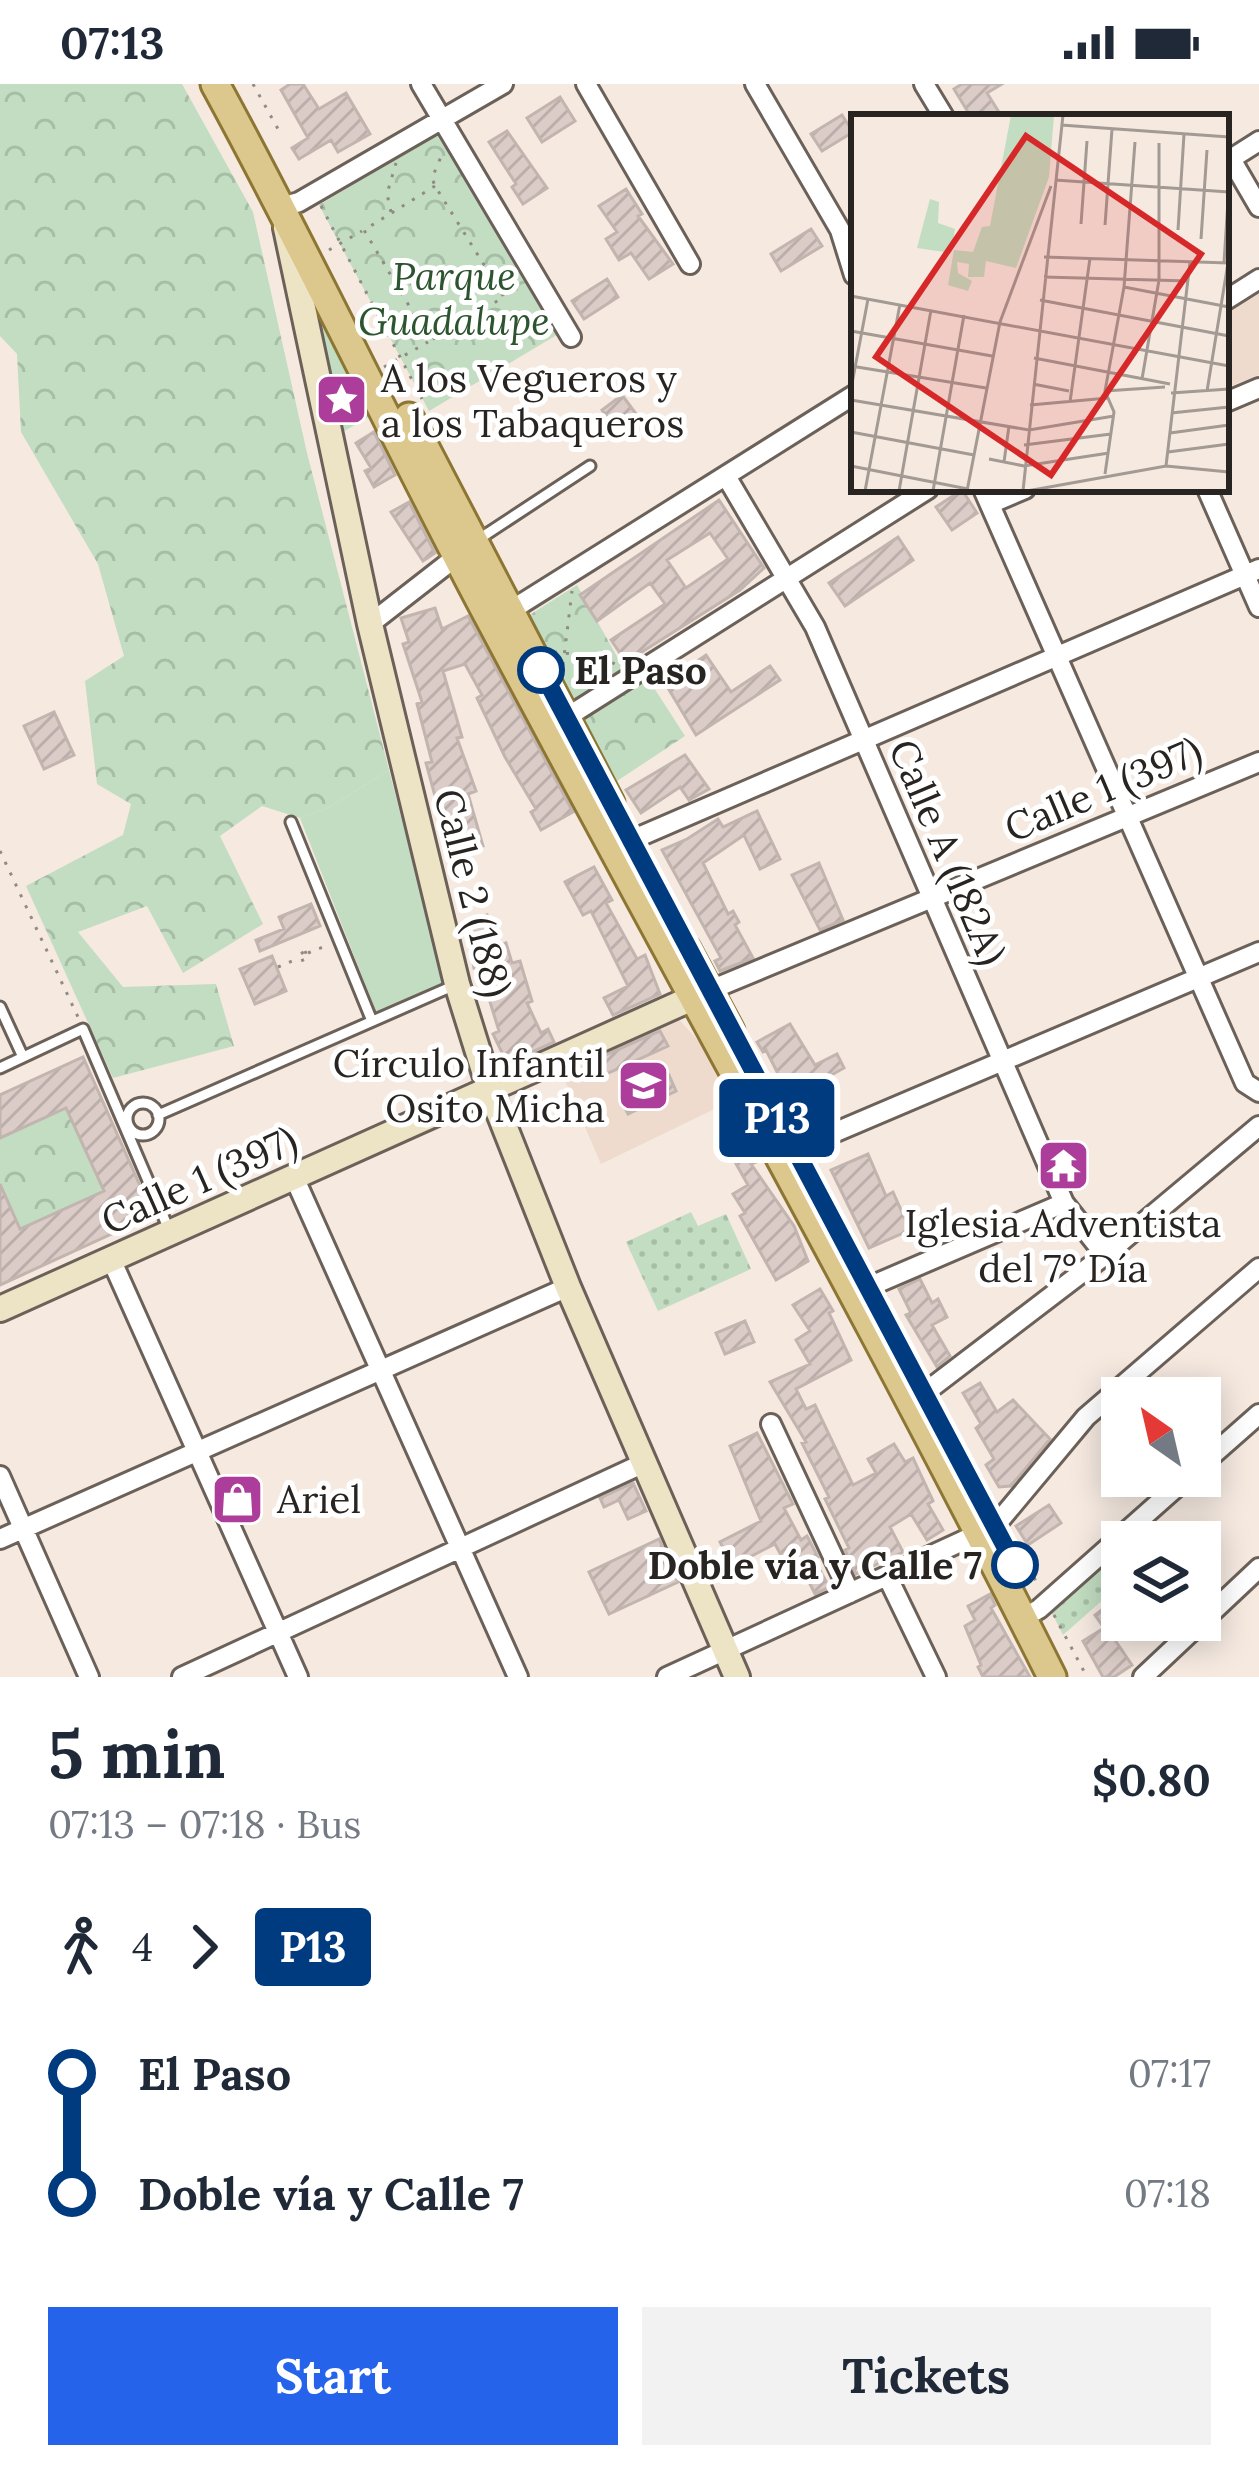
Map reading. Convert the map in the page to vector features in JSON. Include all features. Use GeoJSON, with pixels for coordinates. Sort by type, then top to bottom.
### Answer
{"type":"FeatureCollection","features":[{"type":"Feature","properties":{"kind":"main road"},"geometry":{"type":"LineString","coordinates":[[215,84],[332,248],[392,362],[465,549]]}},
{"type":"Feature","properties":{"kind":"main road"},"geometry":{"type":"LineString","coordinates":[[234,84],[299,203],[500,617],[628,841],[700,995],[867,1288],[1071,1677]]}},
{"type":"Feature","properties":{"kind":"main road","name":"Calle 2 (188)"},"geometry":{"type":"LineString","coordinates":[[299,203],[299,301],[370,624],[457,984],[490,1090],[568,1287],[737,1677]]}},
{"type":"Feature","properties":{"kind":"main road"},"geometry":{"type":"LineString","coordinates":[[500,617],[529,648],[558,723]]}},
{"type":"Feature","properties":{"kind":"main road","name":"Calle 1 (397)"},"geometry":{"type":"LineString","coordinates":[[0,1309],[700,995]]}},
{"type":"Feature","properties":{"kind":"main road"},"geometry":{"type":"LineString","coordinates":[[1036,1610],[1052,1677]]}},
{"type":"Feature","properties":{"kind":"street"},"geometry":{"type":"LineString","coordinates":[[421,84],[571,337]]}},
{"type":"Feature","properties":{"kind":"street"},"geometry":{"type":"LineString","coordinates":[[299,203],[413,136],[480,84]]}},
{"type":"Feature","properties":{"kind":"street"},"geometry":{"type":"LineString","coordinates":[[299,203],[439,115],[503,84]]}},
{"type":"Feature","properties":{"kind":"street"},"geometry":{"type":"LineString","coordinates":[[586,84],[690,264]]}},
{"type":"Feature","properties":{"kind":"street"},"geometry":{"type":"LineString","coordinates":[[755,84],[840,230],[851,265]]}},
{"type":"Feature","properties":{"kind":"street"},"geometry":{"type":"LineString","coordinates":[[924,84],[942,114]]}},
{"type":"Feature","properties":{"kind":"street"},"geometry":{"type":"LineString","coordinates":[[1259,142],[1229,160],[1259,207]]}},
{"type":"Feature","properties":{"kind":"street"},"geometry":{"type":"LineString","coordinates":[[1229,298],[1259,280]]}},
{"type":"Feature","properties":{"kind":"street"},"geometry":{"type":"LineString","coordinates":[[1229,401],[1259,388]]}},
{"type":"Feature","properties":{"kind":"street"},"geometry":{"type":"LineString","coordinates":[[500,617],[851,397]]}},
{"type":"Feature","properties":{"kind":"street","name":"Calle A (182A)"},"geometry":{"type":"LineString","coordinates":[[726,476],[815,627],[1064,1203],[1105,1255]]}},
{"type":"Feature","properties":{"kind":"street"},"geometry":{"type":"LineString","coordinates":[[558,723],[923,492]]}},
{"type":"Feature","properties":{"kind":"street"},"geometry":{"type":"LineString","coordinates":[[1210,492],[1252,572],[1259,607]]}},
{"type":"Feature","properties":{"kind":"street"},"geometry":{"type":"LineString","coordinates":[[988,496],[1198,977],[1254,1082]]}},
{"type":"Feature","properties":{"kind":"street"},"geometry":{"type":"LineString","coordinates":[[370,624],[465,549]]}},
{"type":"Feature","properties":{"kind":"street"},"geometry":{"type":"LineString","coordinates":[[628,841],[1252,572]]}},
{"type":"Feature","properties":{"kind":"street","name":"Calle 1 (397)"},"geometry":{"type":"LineString","coordinates":[[700,995],[1259,762]]}},
{"type":"Feature","properties":{"kind":"street"},"geometry":{"type":"LineString","coordinates":[[792,1151],[1259,952]]}},
{"type":"Feature","properties":{"kind":"street"},"geometry":{"type":"LineString","coordinates":[[923,1396],[1105,1255],[1259,1126]]}},
{"type":"Feature","properties":{"kind":"street"},"geometry":{"type":"LineString","coordinates":[[294,1177],[518,1677]]}},
{"type":"Feature","properties":{"kind":"street"},"geometry":{"type":"LineString","coordinates":[[867,1288],[1064,1203]]}},
{"type":"Feature","properties":{"kind":"street"},"geometry":{"type":"LineString","coordinates":[[111,1259],[298,1677]]}},
{"type":"Feature","properties":{"kind":"street"},"geometry":{"type":"LineString","coordinates":[[667,1677],[992,1526],[1086,1417],[1259,1268]]}},
{"type":"Feature","properties":{"kind":"street"},"geometry":{"type":"LineString","coordinates":[[0,1539],[568,1287]]}},
{"type":"Feature","properties":{"kind":"street"},"geometry":{"type":"LineString","coordinates":[[1221,1447],[1259,1414]]}},
{"type":"Feature","properties":{"kind":"street"},"geometry":{"type":"LineString","coordinates":[[771,1424],[850,1593]]}},
{"type":"Feature","properties":{"kind":"street"},"geometry":{"type":"LineString","coordinates":[[182,1677],[644,1463]]}},
{"type":"Feature","properties":{"kind":"street"},"geometry":{"type":"LineString","coordinates":[[0,1476],[88,1677]]}},
{"type":"Feature","properties":{"kind":"street"},"geometry":{"type":"LineString","coordinates":[[1036,1610],[1165,1497]]}},
{"type":"Feature","properties":{"kind":"street"},"geometry":{"type":"LineString","coordinates":[[1143,1677],[1259,1568]]}},
{"type":"Feature","properties":{"kind":"street"},"geometry":{"type":"LineString","coordinates":[[887,1576],[936,1677]]}},
{"type":"Feature","properties":{"kind":"lane"},"geometry":{"type":"LineString","coordinates":[[465,549],[590,466]]}},
{"type":"Feature","properties":{"kind":"lane"},"geometry":{"type":"LineString","coordinates":[[292,822],[372,1022]]}},
{"type":"Feature","properties":{"kind":"lane"},"geometry":{"type":"LineString","coordinates":[[158,1115],[457,984]]}},
{"type":"Feature","properties":{"kind":"lane"},"geometry":{"type":"LineString","coordinates":[[0,1007],[23,1057]]}},
{"type":"Feature","properties":{"kind":"lane"},"geometry":{"type":"LineString","coordinates":[[0,1068],[83,1029],[170,1233]]}},
{"type":"Feature","properties":{"kind":"lane"},"geometry":{"type":"LineString","coordinates":[[123,1127],[138,1104],[148,1104],[158,1115]]}},
{"type":"Feature","properties":{"kind":"lane"},"geometry":{"type":"LineString","coordinates":[[123,1127],[146,1134],[154,1129],[158,1115]]}},
{"type":"Feature","properties":{"kind":"path"},"geometry":{"type":"LineString","coordinates":[[253,84],[278,129]]}},
{"type":"Feature","properties":{"kind":"path"},"geometry":{"type":"LineString","coordinates":[[392,362],[504,297],[432,178],[447,145],[439,115]]}},
{"type":"Feature","properties":{"kind":"path"},"geometry":{"type":"LineString","coordinates":[[391,214],[387,194],[396,160],[413,136]]}},
{"type":"Feature","properties":{"kind":"path"},"geometry":{"type":"LineString","coordinates":[[332,248],[435,186]]}},
{"type":"Feature","properties":{"kind":"path"},"geometry":{"type":"LineString","coordinates":[[299,203],[332,248],[392,362],[429,411]]}},
{"type":"Feature","properties":{"kind":"path"},"geometry":{"type":"LineString","coordinates":[[364,230],[430,341]]}},
{"type":"Feature","properties":{"kind":"path"},"geometry":{"type":"LineString","coordinates":[[563,668],[572,590],[577,585],[575,571]]}},
{"type":"Feature","properties":{"kind":"path"},"geometry":{"type":"LineString","coordinates":[[529,648],[604,657],[633,675]]}},
{"type":"Feature","properties":{"kind":"path"},"geometry":{"type":"LineString","coordinates":[[628,841],[689,930]]}},
{"type":"Feature","properties":{"kind":"path"},"geometry":{"type":"LineString","coordinates":[[0,851],[83,1029]]}},
{"type":"Feature","properties":{"kind":"path"},"geometry":{"type":"LineString","coordinates":[[278,967],[299,958],[306,961],[308,953],[339,940]]}},
{"type":"Feature","properties":{"kind":"path"},"geometry":{"type":"LineString","coordinates":[[740,1027],[792,1151],[1036,1610],[1087,1677]]}},
{"type":"Feature","properties":{"kind":"shaded area"},"geometry":{"type":"Polygon","coordinates":[[[1259,293],[1259,375],[1229,387],[1229,312],[1259,293]]]}},
{"type":"Feature","properties":{"kind":"shaded area","name":"Círculo Infantil Osito Micha"},"geometry":{"type":"Polygon","coordinates":[[[675,1015],[702,1045],[729,1102],[601,1164],[559,1067],[675,1015]]]}},
{"type":"Feature","properties":{"kind":"green space"},"geometry":{"type":"Polygon","coordinates":[[[0,84],[182,84],[253,212],[307,453],[389,770],[330,807],[300,818],[262,806],[220,836],[263,924],[183,973],[147,906],[78,932],[123,987],[216,984],[234,1046],[113,1078],[26,886],[123,835],[131,804],[97,784],[85,681],[124,656],[98,564],[21,432],[17,354],[0,336],[0,84]]]}},
{"type":"Feature","properties":{"kind":"green space","name":"Parque Guadalupe"},"geometry":{"type":"Polygon","coordinates":[[[444,131],[560,333],[429,411],[319,205],[444,131]]]}},
{"type":"Feature","properties":{"kind":"green space"},"geometry":{"type":"Polygon","coordinates":[[[327,321],[379,411],[341,433],[317,341],[327,321]]]}},
{"type":"Feature","properties":{"kind":"green space"},"geometry":{"type":"Polygon","coordinates":[[[577,585],[625,671],[568,705],[520,621],[577,585]]]}},
{"type":"Feature","properties":{"kind":"green space"},"geometry":{"type":"Polygon","coordinates":[[[647,677],[685,736],[617,781],[583,720],[647,677]]]}},
{"type":"Feature","properties":{"kind":"green space"},"geometry":{"type":"Polygon","coordinates":[[[389,770],[444,983],[376,1012],[300,818],[330,807],[389,770]]]}},
{"type":"Feature","properties":{"kind":"green space"},"geometry":{"type":"Polygon","coordinates":[[[66,1108],[104,1191],[20,1229],[0,1185],[0,1138],[66,1108]]]}},
{"type":"Feature","properties":{"kind":"green space"},"geometry":{"type":"Polygon","coordinates":[[[691,1212],[698,1226],[726,1214],[751,1269],[658,1311],[626,1242],[691,1212]]]}},
{"type":"Feature","properties":{"kind":"green space"},"geometry":{"type":"Polygon","coordinates":[[[1101,1565],[1101,1602],[1063,1635],[1050,1609],[1101,1565]]]}},
{"type":"Feature","properties":{"kind":"building"},"geometry":{"type":"Polygon","coordinates":[[[303,84],[319,109],[346,93],[370,134],[338,152],[331,140],[299,159],[292,148],[308,138],[281,90],[303,84]]]}},
{"type":"Feature","properties":{"kind":"building"},"geometry":{"type":"Polygon","coordinates":[[[962,84],[1002,84],[987,93],[1000,114],[969,114],[954,89],[962,84]]]}},
{"type":"Feature","properties":{"kind":"building"},"geometry":{"type":"Polygon","coordinates":[[[560,97],[575,121],[542,142],[527,118],[560,97]]]}},
{"type":"Feature","properties":{"kind":"building"},"geometry":{"type":"Polygon","coordinates":[[[842,115],[851,129],[822,151],[811,134],[842,115]]]}},
{"type":"Feature","properties":{"kind":"building"},"geometry":{"type":"Polygon","coordinates":[[[507,131],[547,188],[523,204],[489,142],[507,131]]]}},
{"type":"Feature","properties":{"kind":"building"},"geometry":{"type":"Polygon","coordinates":[[[626,189],[642,214],[638,216],[673,264],[649,279],[631,253],[619,260],[606,239],[617,232],[599,206],[626,189]]]}},
{"type":"Feature","properties":{"kind":"building"},"geometry":{"type":"Polygon","coordinates":[[[811,229],[822,246],[781,271],[771,254],[811,229]]]}},
{"type":"Feature","properties":{"kind":"building"},"geometry":{"type":"Polygon","coordinates":[[[607,279],[618,297],[584,319],[572,301],[607,279]]]}},
{"type":"Feature","properties":{"kind":"building"},"geometry":{"type":"Polygon","coordinates":[[[622,395],[642,422],[622,436],[602,410],[622,395]]]}},
{"type":"Feature","properties":{"kind":"building"},"geometry":{"type":"Polygon","coordinates":[[[374,432],[395,475],[374,487],[365,471],[371,468],[356,443],[374,432]]]}},
{"type":"Feature","properties":{"kind":"building"},"geometry":{"type":"Polygon","coordinates":[[[963,492],[977,513],[952,530],[936,507],[963,492]]]}},
{"type":"Feature","properties":{"kind":"building"},"geometry":{"type":"Polygon","coordinates":[[[719,500],[764,568],[740,590],[626,662],[611,640],[665,604],[650,583],[597,621],[580,595],[719,500]],[[710,533],[667,560],[686,588],[728,559],[710,533]]]}},
{"type":"Feature","properties":{"kind":"building"},"geometry":{"type":"Polygon","coordinates":[[[409,502],[435,553],[423,561],[391,512],[409,502]]]}},
{"type":"Feature","properties":{"kind":"building"},"geometry":{"type":"Polygon","coordinates":[[[898,537],[913,560],[845,606],[829,583],[898,537]]]}},
{"type":"Feature","properties":{"kind":"building"},"geometry":{"type":"Polygon","coordinates":[[[435,608],[442,629],[468,616],[573,812],[541,830],[531,812],[536,809],[505,757],[465,664],[443,671],[462,737],[457,738],[476,791],[468,794],[483,846],[456,854],[451,838],[447,840],[426,763],[432,762],[417,704],[422,702],[403,644],[409,642],[401,618],[435,608]]]}},
{"type":"Feature","properties":{"kind":"building"},"geometry":{"type":"Polygon","coordinates":[[[706,655],[731,692],[770,666],[780,680],[696,735],[665,683],[706,655]]]}},
{"type":"Feature","properties":{"kind":"building"},"geometry":{"type":"Polygon","coordinates":[[[54,712],[74,755],[44,769],[24,726],[54,712]]]}},
{"type":"Feature","properties":{"kind":"building"},"geometry":{"type":"Polygon","coordinates":[[[685,755],[709,789],[689,800],[680,787],[641,813],[626,790],[685,755]]]}},
{"type":"Feature","properties":{"kind":"building"},"geometry":{"type":"Polygon","coordinates":[[[757,811],[780,859],[760,869],[744,835],[703,863],[728,914],[733,911],[739,922],[735,925],[753,958],[720,971],[715,961],[721,958],[662,850],[718,819],[723,827],[757,811]]]}},
{"type":"Feature","properties":{"kind":"building"},"geometry":{"type":"Polygon","coordinates":[[[819,863],[843,920],[820,930],[792,875],[819,863]]]}},
{"type":"Feature","properties":{"kind":"building"},"geometry":{"type":"Polygon","coordinates":[[[594,867],[612,900],[606,903],[637,959],[645,955],[660,994],[613,1015],[604,998],[628,986],[591,911],[583,915],[565,882],[594,867]]]}},
{"type":"Feature","properties":{"kind":"building"},"geometry":{"type":"Polygon","coordinates":[[[311,904],[320,926],[260,951],[256,940],[284,929],[279,917],[311,904]]]}},
{"type":"Feature","properties":{"kind":"building"},"geometry":{"type":"Polygon","coordinates":[[[487,915],[497,946],[506,943],[512,963],[520,961],[532,1001],[527,1003],[541,1033],[548,1029],[554,1042],[507,1063],[493,1034],[499,1031],[479,966],[474,968],[465,922],[487,915]]]}},
{"type":"Feature","properties":{"kind":"building"},"geometry":{"type":"Polygon","coordinates":[[[272,956],[286,991],[255,1004],[240,969],[272,956]]]}},
{"type":"Feature","properties":{"kind":"building"},"geometry":{"type":"Polygon","coordinates":[[[790,1024],[815,1065],[837,1054],[844,1068],[817,1083],[833,1115],[806,1129],[766,1050],[757,1042],[790,1024]]]}},
{"type":"Feature","properties":{"kind":"building"},"geometry":{"type":"Polygon","coordinates":[[[660,1031],[668,1046],[606,1074],[599,1058],[660,1031]]]}},
{"type":"Feature","properties":{"kind":"building"},"geometry":{"type":"Polygon","coordinates":[[[83,1057],[153,1215],[0,1285],[0,1184],[20,1229],[104,1191],[66,1108],[0,1138],[0,1095],[83,1057]]]}},
{"type":"Feature","properties":{"kind":"building"},"geometry":{"type":"Polygon","coordinates":[[[669,1075],[676,1091],[628,1114],[620,1098],[669,1075]]]}},
{"type":"Feature","properties":{"kind":"building"},"geometry":{"type":"Polygon","coordinates":[[[735,1119],[759,1161],[751,1164],[794,1226],[808,1261],[776,1280],[733,1194],[748,1185],[717,1130],[735,1119]]]}},
{"type":"Feature","properties":{"kind":"building"},"geometry":{"type":"Polygon","coordinates":[[[868,1154],[886,1196],[893,1192],[910,1230],[869,1248],[831,1170],[868,1154]]]}},
{"type":"Feature","properties":{"kind":"building"},"geometry":{"type":"Polygon","coordinates":[[[920,1279],[932,1303],[938,1299],[947,1317],[932,1325],[950,1356],[937,1367],[906,1315],[911,1313],[899,1289],[920,1279]]]}},
{"type":"Feature","properties":{"kind":"building"},"geometry":{"type":"Polygon","coordinates":[[[820,1289],[851,1360],[796,1389],[806,1409],[815,1405],[853,1485],[876,1473],[868,1459],[894,1444],[905,1462],[913,1458],[933,1501],[928,1504],[943,1530],[927,1540],[911,1514],[890,1527],[903,1552],[856,1574],[825,1499],[829,1497],[802,1443],[806,1442],[770,1382],[810,1364],[796,1340],[810,1331],[793,1305],[820,1289]]]}},
{"type":"Feature","properties":{"kind":"building"},"geometry":{"type":"Polygon","coordinates":[[[745,1321],[754,1342],[725,1354],[716,1333],[745,1321]]]}},
{"type":"Feature","properties":{"kind":"building"},"geometry":{"type":"Polygon","coordinates":[[[980,1383],[997,1412],[1013,1400],[1050,1439],[1011,1486],[999,1487],[986,1465],[994,1459],[963,1393],[980,1383]]]}},
{"type":"Feature","properties":{"kind":"building"},"geometry":{"type":"Polygon","coordinates":[[[757,1433],[793,1504],[784,1508],[801,1540],[807,1536],[829,1587],[815,1594],[801,1566],[790,1572],[775,1544],[732,1566],[720,1542],[761,1521],[730,1446],[757,1433]]]}},
{"type":"Feature","properties":{"kind":"building"},"geometry":{"type":"Polygon","coordinates":[[[633,1483],[646,1511],[628,1519],[619,1500],[604,1507],[600,1498],[633,1483]]]}},
{"type":"Feature","properties":{"kind":"building"},"geometry":{"type":"Polygon","coordinates":[[[1049,1505],[1061,1523],[1028,1545],[1016,1526],[1049,1505]]]}},
{"type":"Feature","properties":{"kind":"building"},"geometry":{"type":"Polygon","coordinates":[[[659,1539],[678,1582],[609,1614],[589,1572],[659,1539]]]}},
{"type":"Feature","properties":{"kind":"building"},"geometry":{"type":"Polygon","coordinates":[[[990,1594],[995,1605],[991,1608],[1030,1677],[983,1677],[978,1667],[965,1626],[975,1620],[968,1606],[990,1594]]]}},
{"type":"Feature","properties":{"kind":"building"},"geometry":{"type":"Polygon","coordinates":[[[1101,1630],[1101,1641],[1116,1641],[1132,1665],[1114,1677],[1103,1677],[1083,1641],[1101,1630]]]}},
{"type":"Feature","properties":{"kind":"bus line","name":"P13"},"geometry":{"type":"LineString","coordinates":[[541,670],[1015,1565]]}},
{"type":"Feature","properties":{"kind":"place","name":"A los Vegueros y a los Tabaqueros"},"geometry":{"type":"Point","coordinates":[342,400]}},
{"type":"Feature","properties":{"kind":"place","name":"El Paso"},"geometry":{"type":"Point","coordinates":[541,670]}},
{"type":"Feature","properties":{"kind":"place","name":"Círculo Infantil Osito Micha"},"geometry":{"type":"Point","coordinates":[644,1085]}},
{"type":"Feature","properties":{"kind":"place","name":"Iglesia Adventista del 7° Día"},"geometry":{"type":"Point","coordinates":[1063,1166]}},
{"type":"Feature","properties":{"kind":"place","name":"Ariel"},"geometry":{"type":"Point","coordinates":[238,1499]}},
{"type":"Feature","properties":{"kind":"place","name":"Doble vía y Calle 7"},"geometry":{"type":"Point","coordinates":[1015,1565]}}]}
